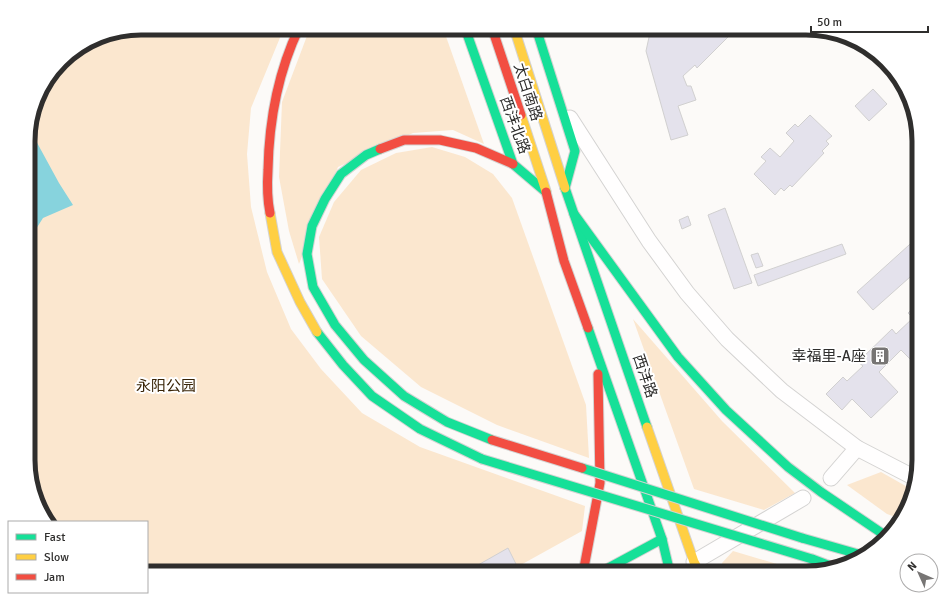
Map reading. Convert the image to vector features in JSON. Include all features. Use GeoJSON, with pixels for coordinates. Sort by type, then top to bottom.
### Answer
{"type":"FeatureCollection","features":[{"type":"Feature","properties":{"kind":"main road"},"geometry":{"type":"LineString","coordinates":[[296,35],[291,46],[274,103],[268,148],[267,198],[277,252],[300,302],[319,336],[343,365],[372,396],[420,429],[482,459],[826,564]]}},
{"type":"Feature","properties":{"kind":"main road","name":"西沣北路"},"geometry":{"type":"LineString","coordinates":[[467,35],[513,164],[546,192]]}},
{"type":"Feature","properties":{"kind":"main road","name":"太白南路"},"geometry":{"type":"LineString","coordinates":[[494,35],[537,165]]}},
{"type":"Feature","properties":{"kind":"main road","name":"太白南路"},"geometry":{"type":"LineString","coordinates":[[516,35],[565,188]]}},
{"type":"Feature","properties":{"kind":"main road"},"geometry":{"type":"LineString","coordinates":[[540,35],[575,151],[565,188]]}},
{"type":"Feature","properties":{"kind":"main road"},"geometry":{"type":"LineString","coordinates":[[513,164],[476,148],[440,140],[404,140],[366,155],[342,174],[325,199],[312,226],[307,254],[313,287],[335,326],[364,360],[404,396],[447,422],[492,440],[802,538],[856,553]]}},
{"type":"Feature","properties":{"kind":"main road","name":"西沣北路"},"geometry":{"type":"LineString","coordinates":[[537,165],[546,192]]}},
{"type":"Feature","properties":{"kind":"main road","name":"西沣路"},"geometry":{"type":"LineString","coordinates":[[565,188],[697,566]]}},
{"type":"Feature","properties":{"kind":"main road"},"geometry":{"type":"LineString","coordinates":[[546,192],[564,261],[662,539],[668,566]]}},
{"type":"Feature","properties":{"kind":"main road"},"geometry":{"type":"LineString","coordinates":[[574,214],[678,356],[726,410],[788,467],[820,492],[882,534]]}},
{"type":"Feature","properties":{"kind":"main road"},"geometry":{"type":"LineString","coordinates":[[584,566],[600,483],[597,355]]}},
{"type":"Feature","properties":{"kind":"main road"},"geometry":{"type":"LineString","coordinates":[[612,566],[662,539]]}},
{"type":"Feature","properties":{"kind":"street"},"geometry":{"type":"LineString","coordinates":[[559,100],[649,241],[687,293],[727,339],[782,390],[857,448],[911,476]]}},
{"type":"Feature","properties":{"kind":"street"},"geometry":{"type":"LineString","coordinates":[[831,478],[857,448]]}},
{"type":"Feature","properties":{"kind":"street"},"geometry":{"type":"LineString","coordinates":[[699,566],[803,498]]}},
{"type":"Feature","properties":{"kind":"green space","name":"永阳公园"},"geometry":{"type":"Polygon","coordinates":[[[141,35],[281,35],[251,108],[247,154],[251,207],[267,272],[291,329],[321,369],[362,413],[420,447],[585,506],[582,531],[519,566],[148,566],[148,521],[55,521],[46,507],[41,494],[37,481],[35,460],[35,141],[37,120],[43,101],[49,88],[61,71],[71,61],[88,49],[120,37],[141,35]]]}},
{"type":"Feature","properties":{"kind":"green space"},"geometry":{"type":"Polygon","coordinates":[[[307,35],[445,35],[484,144],[453,130],[413,133],[338,167],[299,264],[289,231],[279,177],[282,102],[307,35]]]}},
{"type":"Feature","properties":{"kind":"green space"},"geometry":{"type":"Polygon","coordinates":[[[432,147],[465,157],[493,174],[512,198],[586,405],[589,458],[497,425],[421,387],[361,336],[322,279],[319,237],[334,202],[361,170],[396,153],[432,147]]]}},
{"type":"Feature","properties":{"kind":"green space"},"geometry":{"type":"Polygon","coordinates":[[[633,319],[722,421],[795,493],[764,510],[694,489],[633,319]]]}},
{"type":"Feature","properties":{"kind":"green space"},"geometry":{"type":"Polygon","coordinates":[[[881,472],[908,487],[901,507],[895,517],[887,514],[847,485],[881,472]]]}},
{"type":"Feature","properties":{"kind":"green space"},"geometry":{"type":"Polygon","coordinates":[[[733,551],[783,566],[723,566],[722,563],[733,551]]]}},
{"type":"Feature","properties":{"kind":"water"},"geometry":{"type":"Polygon","coordinates":[[[35,139],[73,205],[43,218],[35,231],[35,139]]]}},
{"type":"Feature","properties":{"kind":"building"},"geometry":{"type":"Polygon","coordinates":[[[649,35],[730,35],[697,68],[695,65],[683,76],[687,86],[691,86],[696,100],[678,106],[688,135],[671,140],[646,51],[649,35]]]}},
{"type":"Feature","properties":{"kind":"building"},"geometry":{"type":"Polygon","coordinates":[[[873,89],[887,104],[869,121],[855,106],[873,89]]]}},
{"type":"Feature","properties":{"kind":"building"},"geometry":{"type":"Polygon","coordinates":[[[810,115],[832,136],[826,141],[829,144],[822,151],[824,153],[792,187],[790,185],[784,191],[781,188],[775,195],[754,174],[766,161],[761,157],[770,148],[780,157],[794,141],[786,133],[795,124],[798,127],[810,115]]]}},
{"type":"Feature","properties":{"kind":"building"},"geometry":{"type":"Polygon","coordinates":[[[725,208],[752,283],[734,289],[708,215],[725,208]]]}},
{"type":"Feature","properties":{"kind":"building"},"geometry":{"type":"Polygon","coordinates":[[[688,216],[691,225],[682,229],[679,220],[688,216]]]}},
{"type":"Feature","properties":{"kind":"building"},"geometry":{"type":"Polygon","coordinates":[[[912,242],[912,275],[873,310],[857,292],[912,242]]]}},
{"type":"Feature","properties":{"kind":"building"},"geometry":{"type":"Polygon","coordinates":[[[842,244],[846,254],[758,286],[754,275],[842,244]]]}},
{"type":"Feature","properties":{"kind":"building"},"geometry":{"type":"Polygon","coordinates":[[[758,253],[763,266],[756,268],[751,255],[758,253]]]}},
{"type":"Feature","properties":{"kind":"building","name":"幸福里-A座"},"geometry":{"type":"Polygon","coordinates":[[[912,309],[912,317],[908,313],[912,309]]]}},
{"type":"Feature","properties":{"kind":"building","name":"幸福里-A座"},"geometry":{"type":"Polygon","coordinates":[[[912,319],[912,361],[901,350],[879,372],[898,392],[871,418],[852,399],[842,410],[826,394],[843,377],[847,381],[863,366],[858,362],[892,329],[896,334],[912,319]]]}},
{"type":"Feature","properties":{"kind":"building"},"geometry":{"type":"Polygon","coordinates":[[[508,548],[516,564],[513,566],[478,565],[508,548]]]}},
{"type":"Feature","properties":{"kind":"traffic: fast"},"geometry":{"type":"LineString","coordinates":[[467,35],[513,164],[546,192]]}},
{"type":"Feature","properties":{"kind":"traffic: fast"},"geometry":{"type":"LineString","coordinates":[[538,35],[575,151],[565,188]]}},
{"type":"Feature","properties":{"kind":"traffic: fast"},"geometry":{"type":"LineString","coordinates":[[380,149],[366,155],[341,174],[325,199],[312,226],[307,254],[313,287],[335,325],[364,360],[404,396],[447,422],[492,440]]}},
{"type":"Feature","properties":{"kind":"traffic: fast"},"geometry":{"type":"LineString","coordinates":[[565,188],[647,427]]}},
{"type":"Feature","properties":{"kind":"traffic: fast"},"geometry":{"type":"LineString","coordinates":[[574,214],[678,357],[726,410],[788,467],[821,492],[882,534]]}},
{"type":"Feature","properties":{"kind":"traffic: fast"},"geometry":{"type":"LineString","coordinates":[[588,328],[662,539],[668,566]]}},
{"type":"Feature","properties":{"kind":"traffic: fast"},"geometry":{"type":"LineString","coordinates":[[317,332],[343,365],[372,396],[420,429],[482,459]]}},
{"type":"Feature","properties":{"kind":"traffic: fast"},"geometry":{"type":"LineString","coordinates":[[482,459],[812,559]]}},
{"type":"Feature","properties":{"kind":"traffic: fast"},"geometry":{"type":"LineString","coordinates":[[582,468],[802,538]]}},
{"type":"Feature","properties":{"kind":"traffic: fast"},"geometry":{"type":"LineString","coordinates":[[802,538],[856,553]]}},
{"type":"Feature","properties":{"kind":"traffic: fast"},"geometry":{"type":"LineString","coordinates":[[612,566],[662,539]]}},
{"type":"Feature","properties":{"kind":"traffic: fast"},"geometry":{"type":"LineString","coordinates":[[812,559],[826,564]]}},
{"type":"Feature","properties":{"kind":"traffic: slow"},"geometry":{"type":"LineString","coordinates":[[516,35],[565,188]]}},
{"type":"Feature","properties":{"kind":"traffic: slow"},"geometry":{"type":"LineString","coordinates":[[521,115],[546,191]]}},
{"type":"Feature","properties":{"kind":"traffic: slow"},"geometry":{"type":"LineString","coordinates":[[270,213],[277,252],[300,302],[317,332]]}},
{"type":"Feature","properties":{"kind":"traffic: slow"},"geometry":{"type":"LineString","coordinates":[[647,427],[696,566]]}},
{"type":"Feature","properties":{"kind":"traffic: jam"},"geometry":{"type":"LineString","coordinates":[[270,213],[267,181],[270,133],[280,79],[296,35]]}},
{"type":"Feature","properties":{"kind":"traffic: jam"},"geometry":{"type":"LineString","coordinates":[[494,35],[521,115]]}},
{"type":"Feature","properties":{"kind":"traffic: jam"},"geometry":{"type":"LineString","coordinates":[[380,149],[404,140],[440,140],[476,148],[513,164]]}},
{"type":"Feature","properties":{"kind":"traffic: jam"},"geometry":{"type":"LineString","coordinates":[[546,192],[564,261],[588,328]]}},
{"type":"Feature","properties":{"kind":"traffic: jam"},"geometry":{"type":"LineString","coordinates":[[584,566],[600,483],[598,374]]}},
{"type":"Feature","properties":{"kind":"traffic: jam"},"geometry":{"type":"LineString","coordinates":[[492,440],[582,468]]}},
{"type":"Feature","properties":{"kind":"place","name":"幸福里-A座"},"geometry":{"type":"Point","coordinates":[880,356]}}]}
